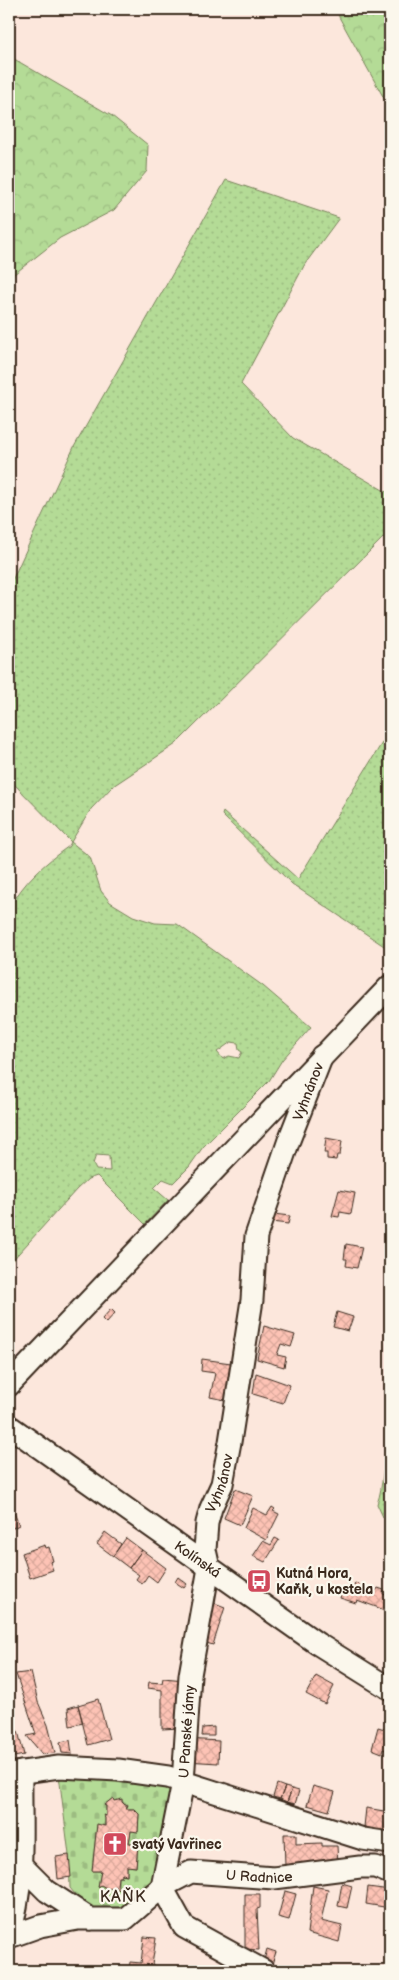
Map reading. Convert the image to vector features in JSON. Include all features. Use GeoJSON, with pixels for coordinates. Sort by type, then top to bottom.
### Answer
{"type":"FeatureCollection","features":[{"type":"Feature","properties":{"kind":"street"},"geometry":{"type":"LineString","coordinates":[[322,1056],[390,986]]}},
{"type":"Feature","properties":{"kind":"street","name":"Vyhnánov"},"geometry":{"type":"LineString","coordinates":[[9,1385],[322,1056]]}},
{"type":"Feature","properties":{"kind":"street","name":"Vyhnánov"},"geometry":{"type":"LineString","coordinates":[[210,1568],[205,1550],[207,1523],[210,1508],[222,1484],[230,1442],[252,1300],[256,1236],[288,1140],[322,1056]]}},
{"type":"Feature","properties":{"kind":"street","name":"Kolínská"},"geometry":{"type":"LineString","coordinates":[[9,1426],[318,1644],[390,1689]]}},
{"type":"Feature","properties":{"kind":"street","name":"U Panské jámy"},"geometry":{"type":"LineString","coordinates":[[15,1773],[59,1767],[118,1770],[168,1777],[183,1782],[190,1675],[210,1568]]}},
{"type":"Feature","properties":{"kind":"street"},"geometry":{"type":"LineString","coordinates":[[9,1936],[16,1912],[22,1866],[15,1773]]}},
{"type":"Feature","properties":{"kind":"street"},"geometry":{"type":"LineString","coordinates":[[9,1936],[40,1926],[78,1919],[125,1919],[162,1888],[183,1782],[363,1839],[390,1842]]}},
{"type":"Feature","properties":{"kind":"street"},"geometry":{"type":"LineString","coordinates":[[360,1867],[363,1839]]}},
{"type":"Feature","properties":{"kind":"street"},"geometry":{"type":"LineString","coordinates":[[22,1866],[47,1891],[90,1919]]}},
{"type":"Feature","properties":{"kind":"street","name":"U Radnice"},"geometry":{"type":"LineString","coordinates":[[162,1888],[191,1872],[274,1878],[360,1867],[375,1867],[390,1873]]}},
{"type":"Feature","properties":{"kind":"street"},"geometry":{"type":"LineString","coordinates":[[162,1888],[184,1927],[264,1971]]}},
{"type":"Feature","properties":{"kind":"green space"},"geometry":{"type":"Polygon","coordinates":[[[338,9],[390,9],[390,109],[339,17],[338,9]]]}},
{"type":"Feature","properties":{"kind":"green space"},"geometry":{"type":"Polygon","coordinates":[[[9,56],[112,116],[148,145],[147,171],[114,210],[60,238],[9,278],[9,56]]]}},
{"type":"Feature","properties":{"kind":"green space"},"geometry":{"type":"Polygon","coordinates":[[[226,180],[339,218],[305,264],[241,384],[293,438],[390,494],[390,531],[176,744],[113,786],[91,809],[71,842],[9,779],[9,587],[74,447],[226,180]]]}},
{"type":"Feature","properties":{"kind":"green space"},"geometry":{"type":"Polygon","coordinates":[[[390,730],[390,940],[384,946],[292,884],[222,815],[223,812],[298,879],[390,730]]]}},
{"type":"Feature","properties":{"kind":"green space"},"geometry":{"type":"Polygon","coordinates":[[[71,842],[90,857],[101,891],[110,902],[133,916],[155,923],[177,924],[263,986],[311,1027],[282,1060],[269,1081],[203,1147],[189,1167],[173,1183],[163,1179],[154,1188],[168,1200],[145,1224],[97,1176],[88,1179],[77,1189],[9,1264],[9,909],[21,890],[35,874],[69,846],[71,842]],[[231,1042],[217,1052],[223,1059],[229,1056],[239,1058],[242,1052],[239,1050],[238,1043],[231,1042]],[[96,1155],[93,1164],[96,1170],[110,1171],[109,1156],[96,1155]]]}},
{"type":"Feature","properties":{"kind":"green space"},"geometry":{"type":"Polygon","coordinates":[[[390,1448],[390,1524],[383,1517],[377,1504],[385,1462],[390,1448]]]}},
{"type":"Feature","properties":{"kind":"green space"},"geometry":{"type":"Polygon","coordinates":[[[59,1775],[155,1783],[174,1791],[167,1833],[146,1895],[120,1914],[98,1910],[79,1899],[70,1888],[69,1855],[59,1775]],[[113,1798],[104,1805],[106,1806],[106,1816],[103,1816],[105,1818],[105,1826],[97,1825],[92,1871],[101,1871],[98,1887],[101,1885],[108,1889],[116,1887],[118,1890],[118,1877],[121,1877],[122,1874],[127,1875],[127,1866],[136,1867],[138,1844],[129,1843],[131,1831],[138,1832],[139,1814],[134,1809],[126,1809],[128,1804],[125,1805],[121,1799],[120,1801],[114,1801],[113,1798]]]}},
{"type":"Feature","properties":{"kind":"building"},"geometry":{"type":"Polygon","coordinates":[[[326,1138],[342,1141],[340,1155],[337,1155],[336,1160],[327,1159],[327,1153],[324,1153],[326,1138]]]}},
{"type":"Feature","properties":{"kind":"building"},"geometry":{"type":"Polygon","coordinates":[[[339,1190],[355,1193],[351,1214],[340,1212],[339,1217],[332,1216],[339,1190]]]}},
{"type":"Feature","properties":{"kind":"building"},"geometry":{"type":"Polygon","coordinates":[[[273,1214],[290,1216],[288,1224],[271,1222],[273,1214]]]}},
{"type":"Feature","properties":{"kind":"building"},"geometry":{"type":"Polygon","coordinates":[[[346,1244],[362,1247],[357,1268],[346,1266],[347,1259],[344,1259],[346,1244]]]}},
{"type":"Feature","properties":{"kind":"building"},"geometry":{"type":"Polygon","coordinates":[[[111,1309],[115,1313],[106,1323],[102,1319],[111,1309]]]}},
{"type":"Feature","properties":{"kind":"building"},"geometry":{"type":"Polygon","coordinates":[[[337,1312],[353,1317],[348,1331],[333,1327],[337,1312]]]}},
{"type":"Feature","properties":{"kind":"building"},"geometry":{"type":"Polygon","coordinates":[[[264,1326],[295,1335],[291,1347],[281,1344],[277,1355],[286,1357],[284,1367],[257,1359],[264,1326]]]}},
{"type":"Feature","properties":{"kind":"building"},"geometry":{"type":"Polygon","coordinates":[[[202,1359],[238,1364],[230,1401],[210,1397],[215,1373],[201,1371],[202,1359]]]}},
{"type":"Feature","properties":{"kind":"building"},"geometry":{"type":"Polygon","coordinates":[[[256,1373],[290,1385],[283,1403],[253,1394],[256,1373]]]}},
{"type":"Feature","properties":{"kind":"building"},"geometry":{"type":"Polygon","coordinates":[[[235,1489],[253,1496],[240,1525],[224,1518],[235,1489]]]}},
{"type":"Feature","properties":{"kind":"building"},"geometry":{"type":"Polygon","coordinates":[[[9,1500],[19,1525],[9,1530],[9,1500]]]}},
{"type":"Feature","properties":{"kind":"building"},"geometry":{"type":"Polygon","coordinates":[[[272,1507],[275,1509],[273,1511],[279,1514],[266,1540],[244,1528],[253,1508],[267,1515],[272,1507]]]}},
{"type":"Feature","properties":{"kind":"building"},"geometry":{"type":"Polygon","coordinates":[[[105,1532],[121,1544],[113,1556],[97,1544],[105,1532]]]}},
{"type":"Feature","properties":{"kind":"building"},"geometry":{"type":"Polygon","coordinates":[[[126,1538],[142,1550],[129,1568],[113,1556],[126,1538]]]}},
{"type":"Feature","properties":{"kind":"building"},"geometry":{"type":"Polygon","coordinates":[[[275,1538],[279,1540],[265,1562],[253,1556],[263,1541],[271,1545],[275,1538]]]}},
{"type":"Feature","properties":{"kind":"building"},"geometry":{"type":"Polygon","coordinates":[[[45,1545],[46,1548],[49,1547],[53,1561],[50,1562],[53,1570],[30,1578],[22,1553],[45,1545]]]}},
{"type":"Feature","properties":{"kind":"building"},"geometry":{"type":"Polygon","coordinates":[[[142,1550],[166,1568],[157,1582],[148,1575],[142,1584],[136,1579],[139,1575],[129,1568],[142,1550]]]}},
{"type":"Feature","properties":{"kind":"building"},"geometry":{"type":"Polygon","coordinates":[[[178,1577],[187,1584],[184,1588],[175,1582],[178,1577]]]}},
{"type":"Feature","properties":{"kind":"building"},"geometry":{"type":"Polygon","coordinates":[[[355,1583],[376,1591],[378,1588],[384,1590],[383,1594],[390,1596],[390,1612],[357,1600],[356,1603],[340,1598],[343,1590],[352,1593],[355,1583]]]}},
{"type":"Feature","properties":{"kind":"building"},"geometry":{"type":"Polygon","coordinates":[[[212,1602],[225,1607],[213,1645],[200,1641],[212,1602]]]}},
{"type":"Feature","properties":{"kind":"building"},"geometry":{"type":"Polygon","coordinates":[[[31,1672],[38,1702],[48,1725],[55,1753],[42,1754],[27,1736],[36,1734],[16,1674],[31,1672]]]}},
{"type":"Feature","properties":{"kind":"building"},"geometry":{"type":"Polygon","coordinates":[[[316,1676],[334,1686],[325,1704],[306,1694],[316,1676]]]}},
{"type":"Feature","properties":{"kind":"building"},"geometry":{"type":"Polygon","coordinates":[[[163,1678],[185,1680],[180,1728],[162,1729],[162,1690],[148,1688],[149,1682],[162,1683],[163,1678]]]}},
{"type":"Feature","properties":{"kind":"building"},"geometry":{"type":"Polygon","coordinates":[[[98,1699],[109,1739],[88,1745],[78,1705],[98,1699]]]}},
{"type":"Feature","properties":{"kind":"building"},"geometry":{"type":"Polygon","coordinates":[[[78,1705],[83,1723],[70,1726],[68,1708],[78,1705]]]}},
{"type":"Feature","properties":{"kind":"building"},"geometry":{"type":"Polygon","coordinates":[[[389,1725],[390,1752],[383,1749],[382,1753],[372,1749],[378,1727],[388,1730],[389,1725]]]}},
{"type":"Feature","properties":{"kind":"building"},"geometry":{"type":"Polygon","coordinates":[[[214,1727],[214,1736],[202,1736],[203,1728],[214,1727]]]}},
{"type":"Feature","properties":{"kind":"building"},"geometry":{"type":"Polygon","coordinates":[[[18,1731],[24,1755],[9,1758],[9,1732],[18,1731]]]}},
{"type":"Feature","properties":{"kind":"building"},"geometry":{"type":"Polygon","coordinates":[[[187,1739],[219,1741],[218,1763],[186,1761],[187,1739]]]}},
{"type":"Feature","properties":{"kind":"building"},"geometry":{"type":"Polygon","coordinates":[[[70,1740],[72,1754],[62,1753],[60,1742],[70,1740]]]}},
{"type":"Feature","properties":{"kind":"building"},"geometry":{"type":"Polygon","coordinates":[[[277,1784],[285,1787],[280,1799],[273,1797],[277,1784]]]}},
{"type":"Feature","properties":{"kind":"building"},"geometry":{"type":"Polygon","coordinates":[[[313,1786],[335,1792],[329,1811],[307,1805],[313,1786]]]}},
{"type":"Feature","properties":{"kind":"building"},"geometry":{"type":"Polygon","coordinates":[[[285,1787],[292,1789],[287,1802],[280,1799],[285,1787]]]}},
{"type":"Feature","properties":{"kind":"building"},"geometry":{"type":"Polygon","coordinates":[[[292,1789],[299,1791],[295,1804],[287,1802],[292,1789]]]}},
{"type":"Feature","properties":{"kind":"building","name":"svatý Vavřinec"},"geometry":{"type":"Polygon","coordinates":[[[113,1798],[114,1801],[122,1799],[125,1805],[128,1805],[126,1809],[134,1809],[139,1814],[138,1832],[131,1831],[129,1843],[138,1844],[136,1867],[127,1866],[127,1875],[122,1874],[121,1877],[118,1877],[117,1886],[120,1888],[118,1890],[116,1887],[108,1889],[101,1885],[98,1887],[101,1871],[92,1871],[97,1824],[105,1826],[103,1815],[106,1816],[106,1806],[104,1805],[113,1798]]]}},
{"type":"Feature","properties":{"kind":"building"},"geometry":{"type":"Polygon","coordinates":[[[366,1808],[390,1812],[390,1832],[364,1827],[366,1808]]]}},
{"type":"Feature","properties":{"kind":"building"},"geometry":{"type":"Polygon","coordinates":[[[284,1834],[296,1834],[296,1844],[322,1843],[322,1846],[337,1846],[338,1864],[285,1866],[284,1834]]]}},
{"type":"Feature","properties":{"kind":"building"},"geometry":{"type":"Polygon","coordinates":[[[69,1855],[71,1877],[58,1879],[56,1857],[69,1855]]]}},
{"type":"Feature","properties":{"kind":"building"},"geometry":{"type":"Polygon","coordinates":[[[342,1883],[352,1886],[347,1908],[338,1906],[342,1883]]]}},
{"type":"Feature","properties":{"kind":"building"},"geometry":{"type":"Polygon","coordinates":[[[313,1886],[328,1889],[321,1921],[342,1926],[339,1942],[307,1933],[313,1886]]]}},
{"type":"Feature","properties":{"kind":"building"},"geometry":{"type":"Polygon","coordinates":[[[368,1887],[390,1890],[390,1908],[366,1904],[368,1887]]]}},
{"type":"Feature","properties":{"kind":"building"},"geometry":{"type":"Polygon","coordinates":[[[285,1891],[296,1894],[289,1920],[278,1917],[285,1891]]]}},
{"type":"Feature","properties":{"kind":"building"},"geometry":{"type":"Polygon","coordinates":[[[245,1894],[260,1894],[260,1908],[257,1909],[259,1950],[245,1949],[245,1894]]]}},
{"type":"Feature","properties":{"kind":"building"},"geometry":{"type":"Polygon","coordinates":[[[144,1937],[156,1938],[152,1965],[154,1965],[153,1971],[129,1971],[130,1962],[141,1963],[144,1937]]]}},
{"type":"Feature","properties":{"kind":"building"},"geometry":{"type":"Polygon","coordinates":[[[267,1949],[276,1952],[271,1967],[263,1964],[267,1949]]]}},
{"type":"Feature","properties":{"kind":"place","name":"Kutná Hora, Kaňk, u kostela"},"geometry":{"type":"Point","coordinates":[259,1581]}},
{"type":"Feature","properties":{"kind":"place","name":"svatý Vavřinec"},"geometry":{"type":"Point","coordinates":[115,1844]}},
{"type":"Feature","properties":{"kind":"district","name":"KAŇK"},"geometry":{"type":"Point","coordinates":[123,1897]}}]}
